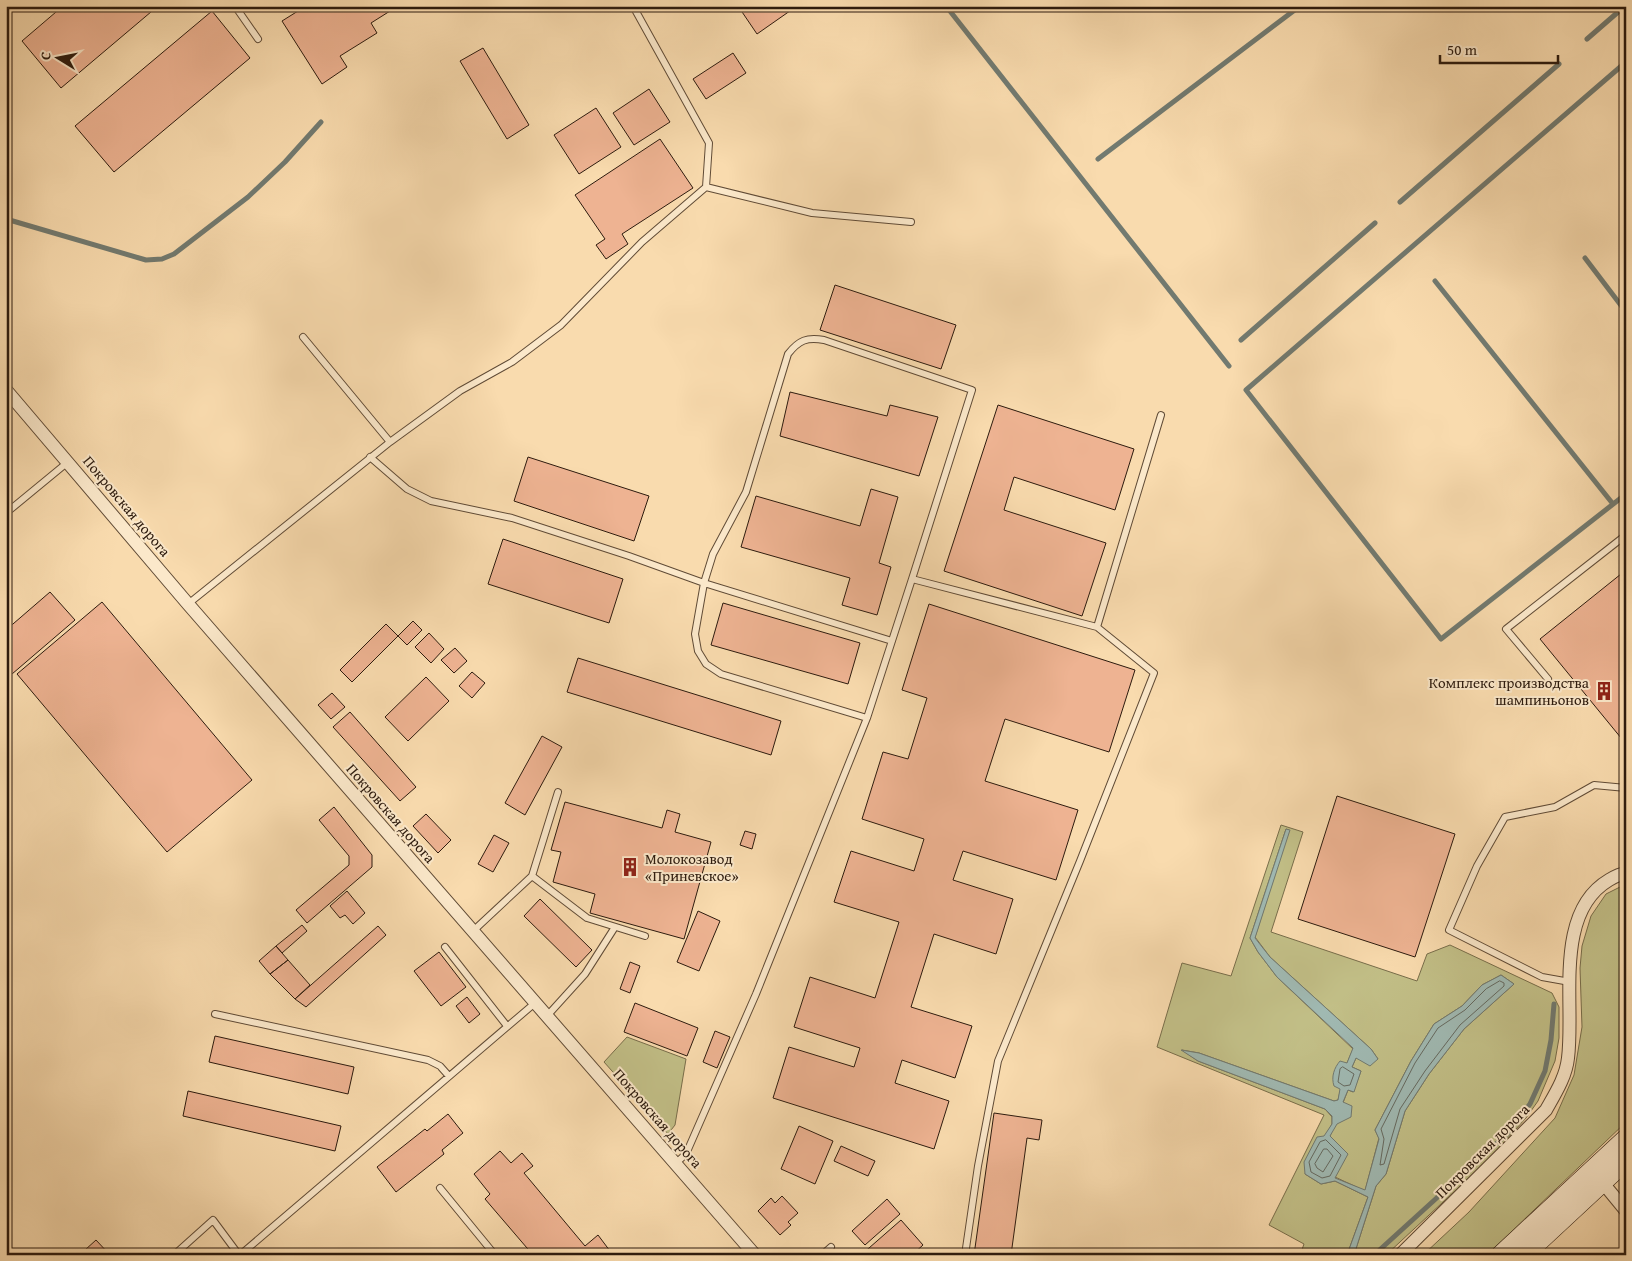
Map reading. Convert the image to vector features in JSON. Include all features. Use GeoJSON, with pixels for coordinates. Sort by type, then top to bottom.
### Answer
{"type":"FeatureCollection","features":[{"type":"Feature","properties":{"kind":"main road"},"geometry":{"type":"LineString","coordinates":[[1500,1255],[1626,1138]]}},
{"type":"Feature","properties":{"kind":"main road"},"geometry":{"type":"LineString","coordinates":[[1525,1255],[1626,1161]]}},
{"type":"Feature","properties":{"kind":"street","name":"Покровская дорога"},"geometry":{"type":"LineString","coordinates":[[6,390],[188,604],[472,932],[755,1255]]}},
{"type":"Feature","properties":{"kind":"street","name":"Покровская дорога"},"geometry":{"type":"LineString","coordinates":[[1400,1255],[1546,1110],[1560,1086],[1568,1059],[1572,944],[1580,913],[1596,888],[1626,873]]}},
{"type":"Feature","properties":{"kind":"street"},"geometry":{"type":"LineString","coordinates":[[1603,1183],[1626,1211]]}},
{"type":"Feature","properties":{"kind":"lane"},"geometry":{"type":"LineString","coordinates":[[235,6],[258,39]]}},
{"type":"Feature","properties":{"kind":"lane"},"geometry":{"type":"LineString","coordinates":[[188,604],[390,442],[460,391],[512,362],[561,325],[642,242],[706,187],[709,143],[633,6]]}},
{"type":"Feature","properties":{"kind":"lane"},"geometry":{"type":"LineString","coordinates":[[706,187],[812,213],[911,222]]}},
{"type":"Feature","properties":{"kind":"lane"},"geometry":{"type":"LineString","coordinates":[[303,336],[390,442]]}},
{"type":"Feature","properties":{"kind":"lane"},"geometry":{"type":"LineString","coordinates":[[676,1163],[686,1154],[756,994],[867,718],[972,390],[824,340],[811,338],[796,343],[788,354],[746,492],[713,554],[704,584],[695,634],[698,651],[706,664],[721,674],[867,718]]}},
{"type":"Feature","properties":{"kind":"lane"},"geometry":{"type":"LineString","coordinates":[[1097,627],[1161,415]]}},
{"type":"Feature","properties":{"kind":"lane"},"geometry":{"type":"LineString","coordinates":[[370,457],[407,489],[431,501],[512,518],[704,584],[892,640]]}},
{"type":"Feature","properties":{"kind":"lane"},"geometry":{"type":"LineString","coordinates":[[6,513],[68,462]]}},
{"type":"Feature","properties":{"kind":"lane"},"geometry":{"type":"LineString","coordinates":[[1548,679],[1506,629],[1626,535]]}},
{"type":"Feature","properties":{"kind":"lane"},"geometry":{"type":"LineString","coordinates":[[912,579],[1097,627],[1154,673],[998,1061],[978,1166],[966,1255]]}},
{"type":"Feature","properties":{"kind":"lane"},"geometry":{"type":"LineString","coordinates":[[1570,982],[1542,977],[1449,930],[1477,866],[1505,818],[1555,807],[1594,785],[1626,788]]}},
{"type":"Feature","properties":{"kind":"lane"},"geometry":{"type":"LineString","coordinates":[[472,932],[532,876],[558,792]]}},
{"type":"Feature","properties":{"kind":"lane"},"geometry":{"type":"LineString","coordinates":[[532,876],[587,918],[645,936]]}},
{"type":"Feature","properties":{"kind":"lane"},"geometry":{"type":"LineString","coordinates":[[547,1016],[585,974],[615,927]]}},
{"type":"Feature","properties":{"kind":"lane"},"geometry":{"type":"LineString","coordinates":[[445,947],[507,1026]]}},
{"type":"Feature","properties":{"kind":"lane"},"geometry":{"type":"LineString","coordinates":[[174,1255],[213,1220],[239,1255],[535,1003]]}},
{"type":"Feature","properties":{"kind":"lane"},"geometry":{"type":"LineString","coordinates":[[214,1014],[428,1060],[440,1066],[448,1076]]}},
{"type":"Feature","properties":{"kind":"lane"},"geometry":{"type":"LineString","coordinates":[[440,1188],[495,1255]]}},
{"type":"Feature","properties":{"kind":"lane"},"geometry":{"type":"LineString","coordinates":[[822,1255],[831,1246]]}},
{"type":"Feature","properties":{"kind":"shaded area"},"geometry":{"type":"Polygon","coordinates":[[[1281,825],[1303,832],[1271,932],[1417,981],[1427,954],[1450,945],[1552,993],[1559,1007],[1559,1038],[1555,1061],[1538,1101],[1526,1118],[1485,1163],[1386,1255],[1354,1255],[1376,1186],[1386,1174],[1405,1111],[1429,1074],[1464,1029],[1514,984],[1501,975],[1482,985],[1462,1006],[1434,1024],[1411,1061],[1375,1130],[1379,1138],[1365,1191],[1335,1177],[1330,1136],[1348,1090],[1353,1092],[1361,1071],[1352,1067],[1356,1058],[1378,1059],[1371,1049],[1270,957],[1255,937],[1289,830],[1286,829],[1250,938],[1277,977],[1353,1049],[1347,1063],[1338,1100],[1334,1101],[1199,1053],[1182,1050],[1198,1061],[1325,1109],[1332,1117],[1332,1124],[1305,1174],[1321,1184],[1335,1181],[1368,1197],[1347,1255],[1300,1255],[1304,1244],[1269,1225],[1324,1115],[1157,1047],[1182,963],[1231,976],[1281,825]]]}},
{"type":"Feature","properties":{"kind":"shaded area"},"geometry":{"type":"Polygon","coordinates":[[[1626,884],[1626,1122],[1487,1255],[1423,1255],[1469,1212],[1555,1118],[1574,1075],[1582,1027],[1580,968],[1582,946],[1591,916],[1606,894],[1626,884]]]}},
{"type":"Feature","properties":{"kind":"shaded area"},"geometry":{"type":"Polygon","coordinates":[[[627,1037],[686,1059],[675,1125],[668,1134],[604,1062],[627,1037]]]}},
{"type":"Feature","properties":{"kind":"water"},"geometry":{"type":"Polygon","coordinates":[[[1286,829],[1290,830],[1255,938],[1270,957],[1371,1049],[1378,1059],[1370,1066],[1356,1058],[1352,1067],[1361,1071],[1354,1092],[1348,1090],[1343,1102],[1352,1106],[1351,1117],[1337,1124],[1330,1136],[1348,1154],[1335,1178],[1365,1190],[1379,1139],[1375,1130],[1411,1061],[1434,1024],[1462,1006],[1482,985],[1501,975],[1514,984],[1464,1029],[1429,1074],[1405,1111],[1386,1174],[1376,1186],[1354,1255],[1347,1255],[1368,1197],[1335,1181],[1321,1184],[1305,1174],[1304,1162],[1317,1137],[1324,1136],[1332,1124],[1332,1116],[1325,1109],[1198,1061],[1181,1050],[1199,1053],[1334,1101],[1338,1100],[1340,1089],[1334,1086],[1334,1073],[1340,1061],[1347,1063],[1353,1048],[1277,977],[1250,938],[1286,829]]]}},
{"type":"Feature","properties":{"kind":"building"},"geometry":{"type":"Polygon","coordinates":[[[63,6],[158,6],[61,88],[22,41],[63,6]]]}},
{"type":"Feature","properties":{"kind":"building"},"geometry":{"type":"Polygon","coordinates":[[[306,6],[398,6],[371,23],[377,33],[340,56],[347,67],[322,84],[282,21],[306,6]]]}},
{"type":"Feature","properties":{"kind":"building"},"geometry":{"type":"Polygon","coordinates":[[[738,6],[797,6],[757,34],[738,6]]]}},
{"type":"Feature","properties":{"kind":"building"},"geometry":{"type":"Polygon","coordinates":[[[212,11],[250,58],[114,172],[75,126],[212,11]]]}},
{"type":"Feature","properties":{"kind":"building"},"geometry":{"type":"Polygon","coordinates":[[[483,48],[529,125],[507,139],[460,61],[483,48]]]}},
{"type":"Feature","properties":{"kind":"building"},"geometry":{"type":"Polygon","coordinates":[[[733,53],[746,73],[706,99],[693,79],[733,53]]]}},
{"type":"Feature","properties":{"kind":"building"},"geometry":{"type":"Polygon","coordinates":[[[649,89],[670,122],[634,145],[613,113],[649,89]]]}},
{"type":"Feature","properties":{"kind":"building"},"geometry":{"type":"Polygon","coordinates":[[[596,108],[621,147],[579,174],[554,135],[596,108]]]}},
{"type":"Feature","properties":{"kind":"building"},"geometry":{"type":"Polygon","coordinates":[[[660,139],[693,188],[622,234],[628,244],[606,259],[596,245],[605,239],[575,195],[660,139]]]}},
{"type":"Feature","properties":{"kind":"building"},"geometry":{"type":"Polygon","coordinates":[[[835,285],[956,325],[941,369],[820,330],[835,285]]]}},
{"type":"Feature","properties":{"kind":"building"},"geometry":{"type":"Polygon","coordinates":[[[790,392],[887,416],[890,405],[938,417],[919,476],[780,436],[790,392]]]}},
{"type":"Feature","properties":{"kind":"building"},"geometry":{"type":"Polygon","coordinates":[[[998,405],[1134,449],[1115,510],[1014,477],[1004,510],[1106,543],[1082,616],[944,571],[998,405]]]}},
{"type":"Feature","properties":{"kind":"building"},"geometry":{"type":"Polygon","coordinates":[[[528,457],[649,496],[634,541],[514,501],[528,457]]]}},
{"type":"Feature","properties":{"kind":"building"},"geometry":{"type":"Polygon","coordinates":[[[871,489],[898,497],[879,563],[891,567],[877,615],[842,605],[850,578],[741,547],[756,496],[860,526],[871,489]]]}},
{"type":"Feature","properties":{"kind":"building"},"geometry":{"type":"Polygon","coordinates":[[[503,539],[623,579],[609,623],[488,584],[503,539]]]}},
{"type":"Feature","properties":{"kind":"building","name":"Комплекс производства шампиньонов"},"geometry":{"type":"Polygon","coordinates":[[[1626,570],[1626,744],[1540,639],[1626,570]]]}},
{"type":"Feature","properties":{"kind":"building"},"geometry":{"type":"Polygon","coordinates":[[[50,592],[75,620],[12,674],[6,667],[6,630],[50,592]]]}},
{"type":"Feature","properties":{"kind":"building"},"geometry":{"type":"Polygon","coordinates":[[[102,602],[252,780],[167,852],[17,674],[102,602]]]}},
{"type":"Feature","properties":{"kind":"building"},"geometry":{"type":"Polygon","coordinates":[[[723,603],[860,643],[848,684],[711,645],[723,603]]]}},
{"type":"Feature","properties":{"kind":"building"},"geometry":{"type":"Polygon","coordinates":[[[929,604],[1135,670],[1109,752],[1005,719],[985,781],[1078,810],[1056,880],[963,851],[953,880],[1013,899],[996,954],[934,934],[911,1007],[972,1026],[955,1078],[902,1060],[895,1083],[949,1101],[934,1149],[773,1098],[789,1047],[854,1067],[860,1048],[794,1027],[810,977],[875,998],[899,922],[834,902],[851,851],[914,871],[924,839],[862,819],[883,752],[908,759],[927,698],[902,690],[929,604]]]}},
{"type":"Feature","properties":{"kind":"building"},"geometry":{"type":"Polygon","coordinates":[[[413,621],[422,630],[407,645],[398,636],[413,621]]]}},
{"type":"Feature","properties":{"kind":"building"},"geometry":{"type":"Polygon","coordinates":[[[386,624],[398,636],[352,682],[340,670],[386,624]]]}},
{"type":"Feature","properties":{"kind":"building"},"geometry":{"type":"Polygon","coordinates":[[[429,633],[444,649],[431,663],[415,647],[429,633]]]}},
{"type":"Feature","properties":{"kind":"building"},"geometry":{"type":"Polygon","coordinates":[[[455,648],[467,661],[454,673],[441,660],[455,648]]]}},
{"type":"Feature","properties":{"kind":"building"},"geometry":{"type":"Polygon","coordinates":[[[578,658],[781,721],[771,755],[567,692],[578,658]]]}},
{"type":"Feature","properties":{"kind":"building"},"geometry":{"type":"Polygon","coordinates":[[[472,672],[485,683],[472,698],[459,686],[472,672]]]}},
{"type":"Feature","properties":{"kind":"building"},"geometry":{"type":"Polygon","coordinates":[[[426,677],[449,701],[408,741],[385,717],[426,677]]]}},
{"type":"Feature","properties":{"kind":"building"},"geometry":{"type":"Polygon","coordinates":[[[332,693],[345,707],[331,719],[318,705],[332,693]]]}},
{"type":"Feature","properties":{"kind":"building"},"geometry":{"type":"Polygon","coordinates":[[[350,712],[416,787],[400,801],[333,727],[350,712]]]}},
{"type":"Feature","properties":{"kind":"building"},"geometry":{"type":"Polygon","coordinates":[[[542,736],[562,747],[525,815],[505,803],[542,736]]]}},
{"type":"Feature","properties":{"kind":"building"},"geometry":{"type":"Polygon","coordinates":[[[1337,796],[1455,834],[1415,957],[1298,919],[1337,796]]]}},
{"type":"Feature","properties":{"kind":"building","name":"Молокозавод «Приневское»"},"geometry":{"type":"Polygon","coordinates":[[[565,802],[662,828],[667,810],[680,814],[675,832],[711,842],[684,939],[590,913],[595,894],[553,882],[561,852],[551,850],[565,802]]]}},
{"type":"Feature","properties":{"kind":"building"},"geometry":{"type":"Polygon","coordinates":[[[334,807],[372,855],[372,867],[307,923],[296,910],[349,865],[349,856],[319,820],[334,807]]]}},
{"type":"Feature","properties":{"kind":"building"},"geometry":{"type":"Polygon","coordinates":[[[426,814],[451,840],[438,853],[413,826],[426,814]]]}},
{"type":"Feature","properties":{"kind":"building"},"geometry":{"type":"Polygon","coordinates":[[[745,831],[756,834],[752,849],[740,845],[745,831]]]}},
{"type":"Feature","properties":{"kind":"building"},"geometry":{"type":"Polygon","coordinates":[[[494,835],[509,843],[493,872],[478,864],[494,835]]]}},
{"type":"Feature","properties":{"kind":"building"},"geometry":{"type":"Polygon","coordinates":[[[347,891],[365,913],[353,924],[345,915],[340,918],[330,906],[347,891]]]}},
{"type":"Feature","properties":{"kind":"building"},"geometry":{"type":"Polygon","coordinates":[[[540,899],[592,950],[576,967],[524,916],[540,899]]]}},
{"type":"Feature","properties":{"kind":"building"},"geometry":{"type":"Polygon","coordinates":[[[698,911],[720,921],[699,971],[677,962],[698,911]]]}},
{"type":"Feature","properties":{"kind":"building"},"geometry":{"type":"Polygon","coordinates":[[[302,925],[307,931],[282,953],[276,946],[302,925]]]}},
{"type":"Feature","properties":{"kind":"building"},"geometry":{"type":"Polygon","coordinates":[[[378,926],[386,935],[306,1007],[295,999],[378,926]]]}},
{"type":"Feature","properties":{"kind":"building"},"geometry":{"type":"Polygon","coordinates":[[[276,946],[288,960],[270,974],[259,961],[276,946]]]}},
{"type":"Feature","properties":{"kind":"building"},"geometry":{"type":"Polygon","coordinates":[[[439,952],[466,987],[441,1006],[414,971],[439,952]]]}},
{"type":"Feature","properties":{"kind":"building"},"geometry":{"type":"Polygon","coordinates":[[[288,960],[310,985],[295,999],[270,974],[288,960]]]}},
{"type":"Feature","properties":{"kind":"building"},"geometry":{"type":"Polygon","coordinates":[[[630,962],[640,966],[630,993],[620,989],[630,962]]]}},
{"type":"Feature","properties":{"kind":"building"},"geometry":{"type":"Polygon","coordinates":[[[467,997],[480,1014],[469,1023],[456,1006],[467,997]]]}},
{"type":"Feature","properties":{"kind":"building"},"geometry":{"type":"Polygon","coordinates":[[[635,1003],[698,1028],[687,1056],[624,1032],[635,1003]]]}},
{"type":"Feature","properties":{"kind":"building"},"geometry":{"type":"Polygon","coordinates":[[[715,1031],[730,1037],[717,1068],[703,1062],[715,1031]]]}},
{"type":"Feature","properties":{"kind":"building"},"geometry":{"type":"Polygon","coordinates":[[[215,1036],[354,1067],[348,1094],[209,1062],[215,1036]]]}},
{"type":"Feature","properties":{"kind":"building"},"geometry":{"type":"Polygon","coordinates":[[[188,1091],[341,1126],[335,1151],[183,1116],[188,1091]]]}},
{"type":"Feature","properties":{"kind":"building"},"geometry":{"type":"Polygon","coordinates":[[[994,1113],[1042,1120],[1039,1140],[1027,1138],[1011,1255],[974,1255],[994,1113]]]}},
{"type":"Feature","properties":{"kind":"building"},"geometry":{"type":"Polygon","coordinates":[[[448,1114],[463,1133],[442,1150],[444,1154],[396,1192],[377,1167],[425,1129],[427,1131],[448,1114]]]}},
{"type":"Feature","properties":{"kind":"building"},"geometry":{"type":"Polygon","coordinates":[[[799,1126],[833,1141],[815,1184],[781,1169],[799,1126]]]}},
{"type":"Feature","properties":{"kind":"building"},"geometry":{"type":"Polygon","coordinates":[[[841,1146],[875,1161],[868,1176],[834,1161],[841,1146]]]}},
{"type":"Feature","properties":{"kind":"building"},"geometry":{"type":"Polygon","coordinates":[[[500,1151],[511,1163],[522,1153],[533,1166],[524,1173],[585,1246],[598,1235],[613,1255],[533,1255],[485,1199],[490,1194],[474,1174],[500,1151]]]}},
{"type":"Feature","properties":{"kind":"building"},"geometry":{"type":"Polygon","coordinates":[[[782,1196],[798,1213],[788,1222],[791,1225],[780,1235],[758,1211],[771,1198],[775,1203],[782,1196]]]}},
{"type":"Feature","properties":{"kind":"building"},"geometry":{"type":"Polygon","coordinates":[[[887,1199],[900,1214],[865,1245],[852,1231],[887,1199]]]}},
{"type":"Feature","properties":{"kind":"building"},"geometry":{"type":"Polygon","coordinates":[[[901,1220],[923,1245],[912,1255],[861,1255],[901,1220]]]}},
{"type":"Feature","properties":{"kind":"building"},"geometry":{"type":"Polygon","coordinates":[[[96,1240],[110,1255],[89,1255],[85,1250],[96,1240]]]}},
{"type":"Feature","properties":{"kind":"waterway"},"geometry":{"type":"LineString","coordinates":[[946,6],[1229,366]]}},
{"type":"Feature","properties":{"kind":"waterway"},"geometry":{"type":"LineString","coordinates":[[1098,159],[1300,6]]}},
{"type":"Feature","properties":{"kind":"waterway"},"geometry":{"type":"LineString","coordinates":[[1587,39],[1625,6]]}},
{"type":"Feature","properties":{"kind":"waterway"},"geometry":{"type":"LineString","coordinates":[[1626,62],[1246,390],[1441,639],[1626,494]]}},
{"type":"Feature","properties":{"kind":"waterway"},"geometry":{"type":"LineString","coordinates":[[1400,202],[1559,64]]}},
{"type":"Feature","properties":{"kind":"waterway"},"geometry":{"type":"LineString","coordinates":[[6,219],[146,260],[162,259],[174,254],[248,197],[285,162],[321,122]]}},
{"type":"Feature","properties":{"kind":"waterway"},"geometry":{"type":"LineString","coordinates":[[1241,340],[1375,223]]}},
{"type":"Feature","properties":{"kind":"waterway"},"geometry":{"type":"LineString","coordinates":[[1585,258],[1626,312]]}},
{"type":"Feature","properties":{"kind":"waterway"},"geometry":{"type":"LineString","coordinates":[[1435,281],[1613,504]]}},
{"type":"Feature","properties":{"kind":"waterway"},"geometry":{"type":"LineString","coordinates":[[1374,1255],[1507,1134],[1530,1104],[1545,1071],[1551,1040],[1554,1004]]}},
{"type":"Feature","properties":{"kind":"place","name":"Комплекс производства шампиньонов"},"geometry":{"type":"Point","coordinates":[1604,691]}},
{"type":"Feature","properties":{"kind":"place","name":"Молокозавод «Приневское»"},"geometry":{"type":"Point","coordinates":[630,867]}}]}
